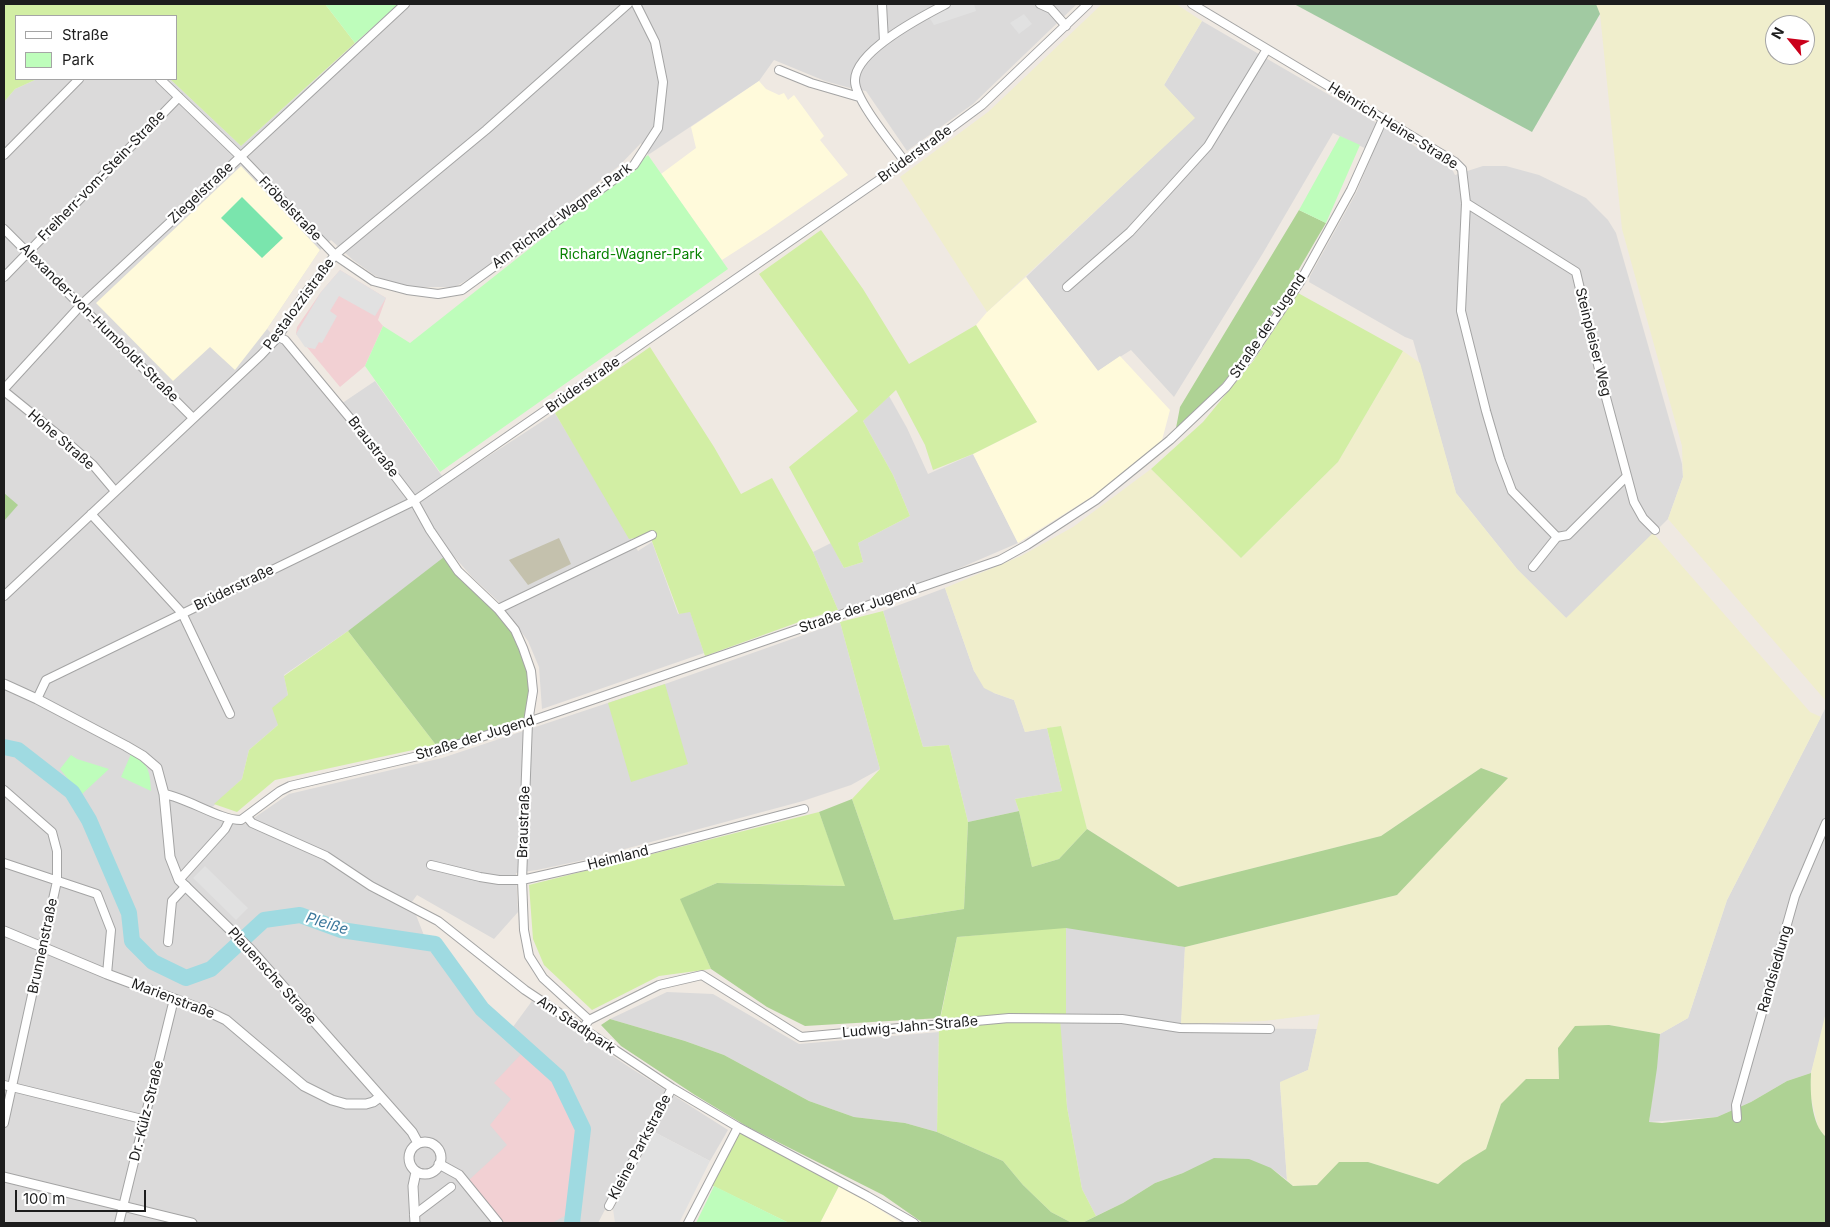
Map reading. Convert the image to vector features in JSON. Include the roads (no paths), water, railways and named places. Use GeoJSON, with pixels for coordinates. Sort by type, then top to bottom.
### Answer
{"type":"FeatureCollection","features":[{"type":"Feature","properties":{"kind":"street","name":"Ziegelstraße"},"geometry":{"type":"LineString","coordinates":[[4,390],[81,305],[405,4]]}},
{"type":"Feature","properties":{"kind":"street","name":"Pestalozzistraße"},"geometry":{"type":"LineString","coordinates":[[4,596],[193,418],[228,388],[278,337],[304,295],[335,255],[486,130],[628,4]]}},
{"type":"Feature","properties":{"kind":"street","name":"Am Richard-Wagner-Park"},"geometry":{"type":"LineString","coordinates":[[335,255],[372,282],[407,290],[438,294],[462,290],[634,165],[658,128],[663,82],[656,42],[636,4]]}},
{"type":"Feature","properties":{"kind":"street"},"geometry":{"type":"LineString","coordinates":[[882,4],[884,41]]}},
{"type":"Feature","properties":{"kind":"street"},"geometry":{"type":"LineString","coordinates":[[905,162],[859,97],[854,81],[863,59],[884,41],[946,4]]}},
{"type":"Feature","properties":{"kind":"street"},"geometry":{"type":"LineString","coordinates":[[1040,4],[1051,9],[1066,26]]}},
{"type":"Feature","properties":{"kind":"street","name":"Brüderstraße"},"geometry":{"type":"LineString","coordinates":[[37,698],[46,680],[414,501],[905,162],[982,105],[1088,4]]}},
{"type":"Feature","properties":{"kind":"street","name":"Heinrich-Heine-Straße"},"geometry":{"type":"LineString","coordinates":[[1192,4],[1455,162],[1462,169],[1466,203],[1461,312],[1486,412],[1500,459],[1512,490],[1557,537]]}},
{"type":"Feature","properties":{"kind":"street"},"geometry":{"type":"LineString","coordinates":[[1067,287],[1130,232],[1208,146],[1267,49]]}},
{"type":"Feature","properties":{"kind":"street"},"geometry":{"type":"LineString","coordinates":[[779,70],[811,83],[859,97]]}},
{"type":"Feature","properties":{"kind":"street"},"geometry":{"type":"LineString","coordinates":[[4,155],[78,80]]}},
{"type":"Feature","properties":{"kind":"street","name":"Fröbelstraße"},"geometry":{"type":"LineString","coordinates":[[161,80],[241,157],[335,255]]}},
{"type":"Feature","properties":{"kind":"street","name":"Freiherr-vom-Stein-Straße"},"geometry":{"type":"LineString","coordinates":[[4,277],[179,97]]}},
{"type":"Feature","properties":{"kind":"street","name":"Straße der Jugend"},"geometry":{"type":"LineString","coordinates":[[247,817],[280,791],[290,786],[431,753],[528,722],[1000,560],[1096,500],[1177,434],[1226,387],[1253,352],[1304,274],[1351,190],[1383,119]]}},
{"type":"Feature","properties":{"kind":"street","name":"Steinpleiser Weg"},"geometry":{"type":"LineString","coordinates":[[1466,203],[1576,272],[1634,502],[1643,518],[1655,530]]}},
{"type":"Feature","properties":{"kind":"street","name":"Alexander-von-Humboldt-Straße"},"geometry":{"type":"LineString","coordinates":[[4,229],[193,418]]}},
{"type":"Feature","properties":{"kind":"street","name":"Braustraße"},"geometry":{"type":"LineString","coordinates":[[278,337],[285,340],[359,430],[414,501],[430,530],[458,571],[498,609],[514,630],[523,648],[531,670],[533,692],[528,722],[522,880],[524,930],[529,956],[543,978],[589,1020]]}},
{"type":"Feature","properties":{"kind":"street","name":"Hohe Straße"},"geometry":{"type":"LineString","coordinates":[[4,390],[93,465],[115,491]]}},
{"type":"Feature","properties":{"kind":"street"},"geometry":{"type":"LineString","coordinates":[[1533,567],[1557,537],[1568,535],[1627,476]]}},
{"type":"Feature","properties":{"kind":"street"},"geometry":{"type":"LineString","coordinates":[[91,514],[182,613],[230,714]]}},
{"type":"Feature","properties":{"kind":"street"},"geometry":{"type":"LineString","coordinates":[[498,609],[652,535]]}},
{"type":"Feature","properties":{"kind":"street","name":"Plauensche Straße"},"geometry":{"type":"LineString","coordinates":[[4,684],[37,698],[143,756],[157,768],[164,794],[170,857],[182,883],[250,949],[412,1132],[418,1143]]}},
{"type":"Feature","properties":{"kind":"street","name":"Brunnenstraße"},"geometry":{"type":"LineString","coordinates":[[4,790],[52,832],[58,851],[57,881],[44,947],[8,1086],[4,1123]]}},
{"type":"Feature","properties":{"kind":"street"},"geometry":{"type":"LineString","coordinates":[[164,794],[176,796],[230,819],[241,820],[247,817]]}},
{"type":"Feature","properties":{"kind":"street","name":"Heimland"},"geometry":{"type":"LineString","coordinates":[[431,865],[480,877],[499,880],[522,880],[602,862],[804,809]]}},
{"type":"Feature","properties":{"kind":"street","name":"Am Stadtpark"},"geometry":{"type":"LineString","coordinates":[[247,817],[252,824],[326,856],[371,886],[438,922],[525,990],[582,1030],[672,1088],[738,1127],[914,1223]]}},
{"type":"Feature","properties":{"kind":"street"},"geometry":{"type":"LineString","coordinates":[[168,942],[172,901],[182,883],[230,819]]}},
{"type":"Feature","properties":{"kind":"street","name":"Randsiedlung"},"geometry":{"type":"LineString","coordinates":[[1737,1118],[1736,1105],[1795,896],[1826,823]]}},
{"type":"Feature","properties":{"kind":"street"},"geometry":{"type":"LineString","coordinates":[[4,863],[97,894],[112,930],[107,974]]}},
{"type":"Feature","properties":{"kind":"street","name":"Marienstraße"},"geometry":{"type":"LineString","coordinates":[[4,931],[107,974],[226,1020],[304,1086],[332,1100],[346,1104],[366,1104],[380,1097]]}},
{"type":"Feature","properties":{"kind":"street","name":"Ludwig-Jahn-Straße"},"geometry":{"type":"LineString","coordinates":[[582,1030],[589,1020],[658,985],[702,975],[801,1037],[1009,1018],[1122,1019],[1180,1028],[1270,1029]]}},
{"type":"Feature","properties":{"kind":"street","name":"Dr.-Külz-Straße"},"geometry":{"type":"LineString","coordinates":[[119,1223],[146,1120],[174,999]]}},
{"type":"Feature","properties":{"kind":"street"},"geometry":{"type":"LineString","coordinates":[[8,1086],[146,1120]]}},
{"type":"Feature","properties":{"kind":"street","name":"Kleine Parkstraße"},"geometry":{"type":"LineString","coordinates":[[609,1206],[672,1088]]}},
{"type":"Feature","properties":{"kind":"street"},"geometry":{"type":"LineString","coordinates":[[688,1223],[738,1127]]}},
{"type":"Feature","properties":{"kind":"street"},"geometry":{"type":"LineString","coordinates":[[425,1142],[434,1145],[440,1154],[439,1164],[437,1169],[427,1174],[416,1172],[408,1160],[411,1149],[418,1143],[425,1142]]}},
{"type":"Feature","properties":{"kind":"street"},"geometry":{"type":"LineString","coordinates":[[439,1164],[459,1175],[498,1223]]}},
{"type":"Feature","properties":{"kind":"street"},"geometry":{"type":"LineString","coordinates":[[415,1219],[413,1186],[416,1172]]}},
{"type":"Feature","properties":{"kind":"street"},"geometry":{"type":"LineString","coordinates":[[4,1177],[192,1223]]}},
{"type":"Feature","properties":{"kind":"street"},"geometry":{"type":"LineString","coordinates":[[415,1219],[451,1187]]}},
{"type":"Feature","properties":{"kind":"waterway","name":"Pleiße"},"geometry":{"type":"LineString","coordinates":[[4,747],[18,750],[72,792],[89,820],[129,913],[132,941],[153,962],[186,978],[211,969],[264,920],[300,915],[341,930],[435,944],[482,1009],[558,1077],[583,1129],[572,1223]]}},
{"type":"Feature","properties":{"kind":"park label","name":"Richard-Wagner-Park"},"geometry":{"type":"Point","coordinates":[631,255]}}]}
